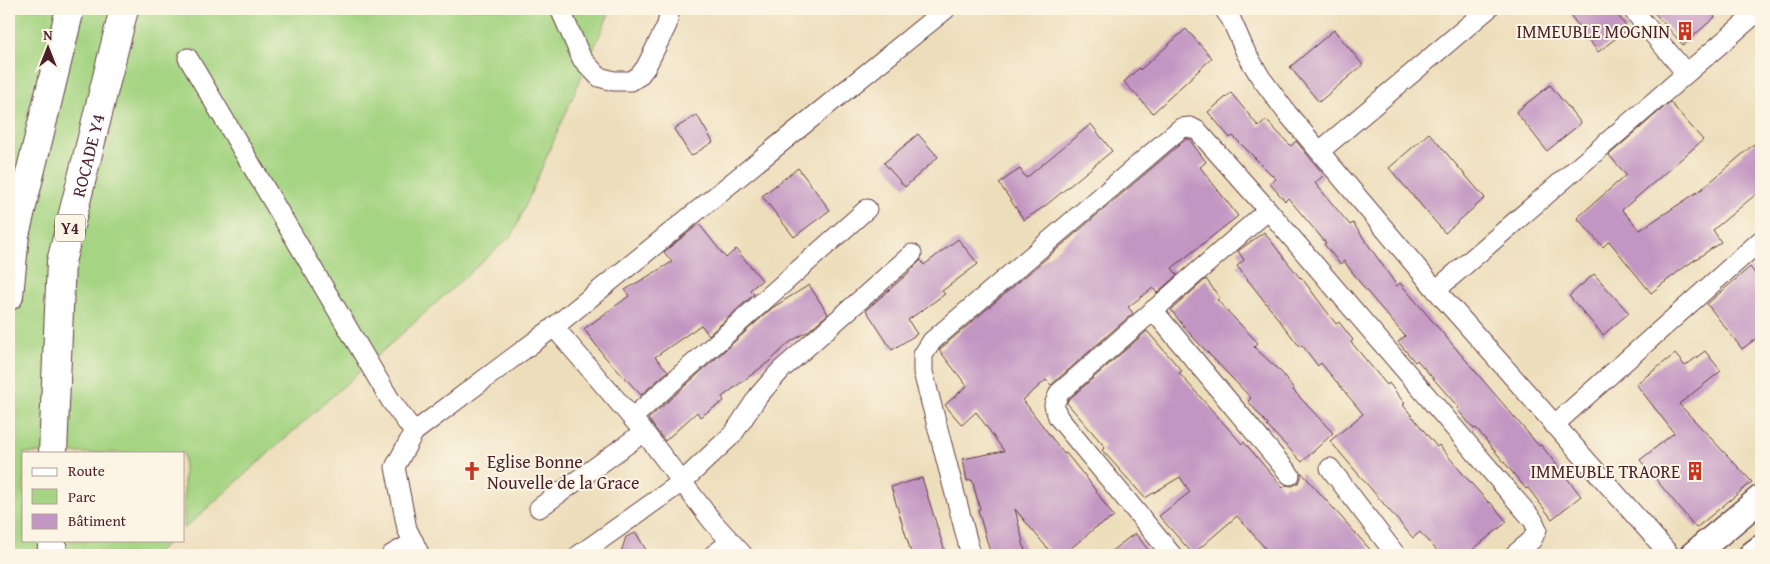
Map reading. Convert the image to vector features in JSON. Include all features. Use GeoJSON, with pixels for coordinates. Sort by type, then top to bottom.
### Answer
{"type":"FeatureCollection","features":[{"type":"Feature","properties":{"kind":"highway"},"geometry":{"type":"LineString","coordinates":[[9,296],[16,235],[70,9]]}},
{"type":"Feature","properties":{"kind":"highway","name":"ROCADE Y4"},"geometry":{"type":"LineString","coordinates":[[53,452],[62,262],[124,9]]}},
{"type":"Feature","properties":{"kind":"highway"},"geometry":{"type":"LineString","coordinates":[[52,542],[52,555]]}},
{"type":"Feature","properties":{"kind":"main road"},"geometry":{"type":"LineString","coordinates":[[1693,555],[1761,498]]}},
{"type":"Feature","properties":{"kind":"main road"},"geometry":{"type":"LineString","coordinates":[[1752,555],[1761,548]]}},
{"type":"Feature","properties":{"kind":"street"},"geometry":{"type":"LineString","coordinates":[[560,9],[582,59],[599,77],[614,81],[631,80],[639,76],[646,67],[667,25],[670,9]]}},
{"type":"Feature","properties":{"kind":"street"},"geometry":{"type":"LineString","coordinates":[[391,555],[417,548],[407,529],[396,467],[414,432],[554,327],[946,9]]}},
{"type":"Feature","properties":{"kind":"street"},"geometry":{"type":"LineString","coordinates":[[1320,151],[1488,9]]}},
{"type":"Feature","properties":{"kind":"street"},"geometry":{"type":"LineString","coordinates":[[1632,9],[1686,73]]}},
{"type":"Feature","properties":{"kind":"street"},"geometry":{"type":"LineString","coordinates":[[1436,290],[1761,9]]}},
{"type":"Feature","properties":{"kind":"street"},"geometry":{"type":"LineString","coordinates":[[1233,12],[1246,53],[1261,78],[1436,290],[1670,555]]}},
{"type":"Feature","properties":{"kind":"street"},"geometry":{"type":"LineString","coordinates":[[188,58],[390,401],[414,432]]}},
{"type":"Feature","properties":{"kind":"street"},"geometry":{"type":"LineString","coordinates":[[971,555],[922,372],[923,355],[932,341],[1181,128],[1190,127],[1198,131],[1268,210],[1533,520],[1537,529],[1532,540],[1514,555]]}},
{"type":"Feature","properties":{"kind":"street"},"geometry":{"type":"LineString","coordinates":[[539,508],[638,425],[867,209]]}},
{"type":"Feature","properties":{"kind":"street"},"geometry":{"type":"LineString","coordinates":[[1172,555],[1058,417],[1054,404],[1059,393],[1268,210]]}},
{"type":"Feature","properties":{"kind":"street"},"geometry":{"type":"LineString","coordinates":[[1554,425],[1761,240]]}},
{"type":"Feature","properties":{"kind":"street"},"geometry":{"type":"LineString","coordinates":[[579,555],[682,482],[733,434],[759,395],[781,370],[912,254]]}},
{"type":"Feature","properties":{"kind":"street"},"geometry":{"type":"LineString","coordinates":[[1153,310],[1290,475]]}},
{"type":"Feature","properties":{"kind":"street"},"geometry":{"type":"LineString","coordinates":[[554,327],[638,425],[712,521],[737,549],[713,555]]}},
{"type":"Feature","properties":{"kind":"street"},"geometry":{"type":"LineString","coordinates":[[1330,468],[1396,555]]}},
{"type":"Feature","properties":{"kind":"green space"},"geometry":{"type":"Polygon","coordinates":[[[9,9],[611,9],[513,234],[185,528],[185,452],[22,452],[22,542],[169,542],[154,555],[9,555],[9,9]]]}},
{"type":"Feature","properties":{"kind":"building"},"geometry":{"type":"Polygon","coordinates":[[[1580,9],[1613,9],[1628,29],[1598,52],[1571,16],[1580,9]]]}},
{"type":"Feature","properties":{"kind":"building","name":"IMMEUBLE MOGNIN"},"geometry":{"type":"Polygon","coordinates":[[[1651,9],[1707,9],[1715,17],[1683,45],[1651,9]]]}},
{"type":"Feature","properties":{"kind":"building"},"geometry":{"type":"Polygon","coordinates":[[[1186,29],[1212,58],[1153,113],[1124,82],[1186,29]]]}},
{"type":"Feature","properties":{"kind":"building"},"geometry":{"type":"Polygon","coordinates":[[[1334,30],[1363,65],[1319,102],[1290,67],[1334,30]]]}},
{"type":"Feature","properties":{"kind":"building"},"geometry":{"type":"Polygon","coordinates":[[[1550,85],[1581,123],[1547,151],[1516,112],[1550,85]]]}},
{"type":"Feature","properties":{"kind":"building"},"geometry":{"type":"Polygon","coordinates":[[[1231,93],[1259,127],[1266,120],[1291,146],[1296,141],[1324,175],[1315,183],[1350,225],[1353,223],[1397,286],[1400,283],[1539,446],[1541,445],[1581,496],[1552,519],[1528,488],[1526,489],[1476,428],[1474,429],[1457,409],[1459,408],[1417,360],[1415,362],[1398,342],[1405,336],[1364,288],[1344,261],[1340,264],[1324,244],[1326,243],[1288,198],[1285,201],[1270,184],[1276,179],[1233,136],[1230,138],[1208,112],[1231,93]]]}},
{"type":"Feature","properties":{"kind":"building"},"geometry":{"type":"Polygon","coordinates":[[[1670,102],[1703,140],[1622,210],[1640,230],[1702,189],[1761,138],[1761,190],[1713,230],[1721,242],[1651,293],[1609,241],[1603,247],[1577,218],[1626,175],[1609,155],[1670,102]]]}},
{"type":"Feature","properties":{"kind":"building"},"geometry":{"type":"Polygon","coordinates":[[[697,115],[713,142],[691,156],[674,129],[697,115]]]}},
{"type":"Feature","properties":{"kind":"building"},"geometry":{"type":"Polygon","coordinates":[[[1091,124],[1112,151],[1045,206],[1024,220],[999,183],[1020,169],[1026,178],[1091,124]]]}},
{"type":"Feature","properties":{"kind":"building"},"geometry":{"type":"Polygon","coordinates":[[[1429,133],[1485,198],[1445,233],[1389,168],[1429,133]]]}},
{"type":"Feature","properties":{"kind":"building"},"geometry":{"type":"Polygon","coordinates":[[[918,134],[938,157],[905,187],[884,163],[918,134]]]}},
{"type":"Feature","properties":{"kind":"building"},"geometry":{"type":"Polygon","coordinates":[[[1186,139],[1189,139],[1206,162],[1200,167],[1238,216],[1172,268],[1177,275],[1157,293],[1153,288],[1128,307],[1133,313],[1051,385],[1046,380],[1023,400],[1064,454],[1066,453],[1084,474],[1114,517],[1095,528],[1063,555],[1053,555],[1015,509],[1026,555],[991,555],[978,510],[980,509],[972,480],[967,481],[963,459],[1004,451],[976,412],[962,425],[945,405],[967,386],[939,350],[1186,139]]]}},
{"type":"Feature","properties":{"kind":"building"},"geometry":{"type":"Polygon","coordinates":[[[798,168],[830,210],[794,237],[762,196],[798,168]]]}},
{"type":"Feature","properties":{"kind":"building"},"geometry":{"type":"Polygon","coordinates":[[[699,224],[726,258],[736,249],[762,280],[750,290],[754,294],[709,335],[701,325],[655,357],[668,371],[641,395],[605,357],[584,329],[629,296],[625,290],[672,262],[664,252],[699,224]]]}},
{"type":"Feature","properties":{"kind":"building"},"geometry":{"type":"Polygon","coordinates":[[[1264,232],[1336,324],[1339,322],[1353,340],[1351,342],[1387,385],[1389,383],[1405,404],[1403,405],[1437,447],[1439,445],[1507,522],[1466,555],[1441,555],[1420,532],[1413,538],[1330,441],[1363,414],[1321,363],[1318,366],[1302,345],[1300,347],[1237,266],[1244,260],[1238,251],[1264,232]]]}},
{"type":"Feature","properties":{"kind":"building"},"geometry":{"type":"Polygon","coordinates":[[[958,239],[978,264],[942,291],[945,294],[908,320],[917,334],[892,350],[866,310],[921,260],[924,265],[958,239]]]}},
{"type":"Feature","properties":{"kind":"building"},"geometry":{"type":"Polygon","coordinates":[[[1750,267],[1761,281],[1761,335],[1742,349],[1707,304],[1750,267]]]}},
{"type":"Feature","properties":{"kind":"building"},"geometry":{"type":"Polygon","coordinates":[[[1594,274],[1629,313],[1603,335],[1569,296],[1594,274]]]}},
{"type":"Feature","properties":{"kind":"building"},"geometry":{"type":"Polygon","coordinates":[[[1206,279],[1220,298],[1217,300],[1258,343],[1254,347],[1282,373],[1293,390],[1333,433],[1302,462],[1267,426],[1248,401],[1251,398],[1190,334],[1171,310],[1206,279]]]}},
{"type":"Feature","properties":{"kind":"building"},"geometry":{"type":"Polygon","coordinates":[[[809,285],[828,314],[722,397],[724,401],[700,417],[697,412],[665,441],[648,419],[772,308],[809,285]]]}},
{"type":"Feature","properties":{"kind":"building"},"geometry":{"type":"Polygon","coordinates":[[[1147,331],[1182,371],[1179,373],[1242,444],[1244,442],[1283,488],[1286,485],[1292,486],[1298,483],[1301,478],[1301,472],[1375,555],[1271,555],[1237,516],[1193,554],[1159,516],[1190,492],[1180,477],[1145,498],[1102,450],[1105,447],[1067,403],[1068,400],[1147,331]]]}},
{"type":"Feature","properties":{"kind":"building","name":"IMMEUBLE TRAORE"},"geometry":{"type":"Polygon","coordinates":[[[1705,351],[1721,371],[1679,404],[1752,482],[1696,528],[1640,460],[1674,433],[1636,384],[1675,354],[1685,366],[1705,351]]]}},
{"type":"Feature","properties":{"kind":"building"},"geometry":{"type":"Polygon","coordinates":[[[922,478],[946,555],[912,555],[891,487],[922,478]]]}},
{"type":"Feature","properties":{"kind":"building"},"geometry":{"type":"Polygon","coordinates":[[[636,533],[649,555],[620,555],[626,537],[636,533]]]}},
{"type":"Feature","properties":{"kind":"building"},"geometry":{"type":"Polygon","coordinates":[[[1135,533],[1152,555],[1106,555],[1135,533]]]}},
{"type":"Feature","properties":{"kind":"place","name":"IMMEUBLE MOGNIN"},"geometry":{"type":"Point","coordinates":[1685,31]}},
{"type":"Feature","properties":{"kind":"place","name":"Eglise Bonne Nouvelle de la Grace"},"geometry":{"type":"Point","coordinates":[472,471]}},
{"type":"Feature","properties":{"kind":"place","name":"IMMEUBLE TRAORE"},"geometry":{"type":"Point","coordinates":[1695,471]}}]}
